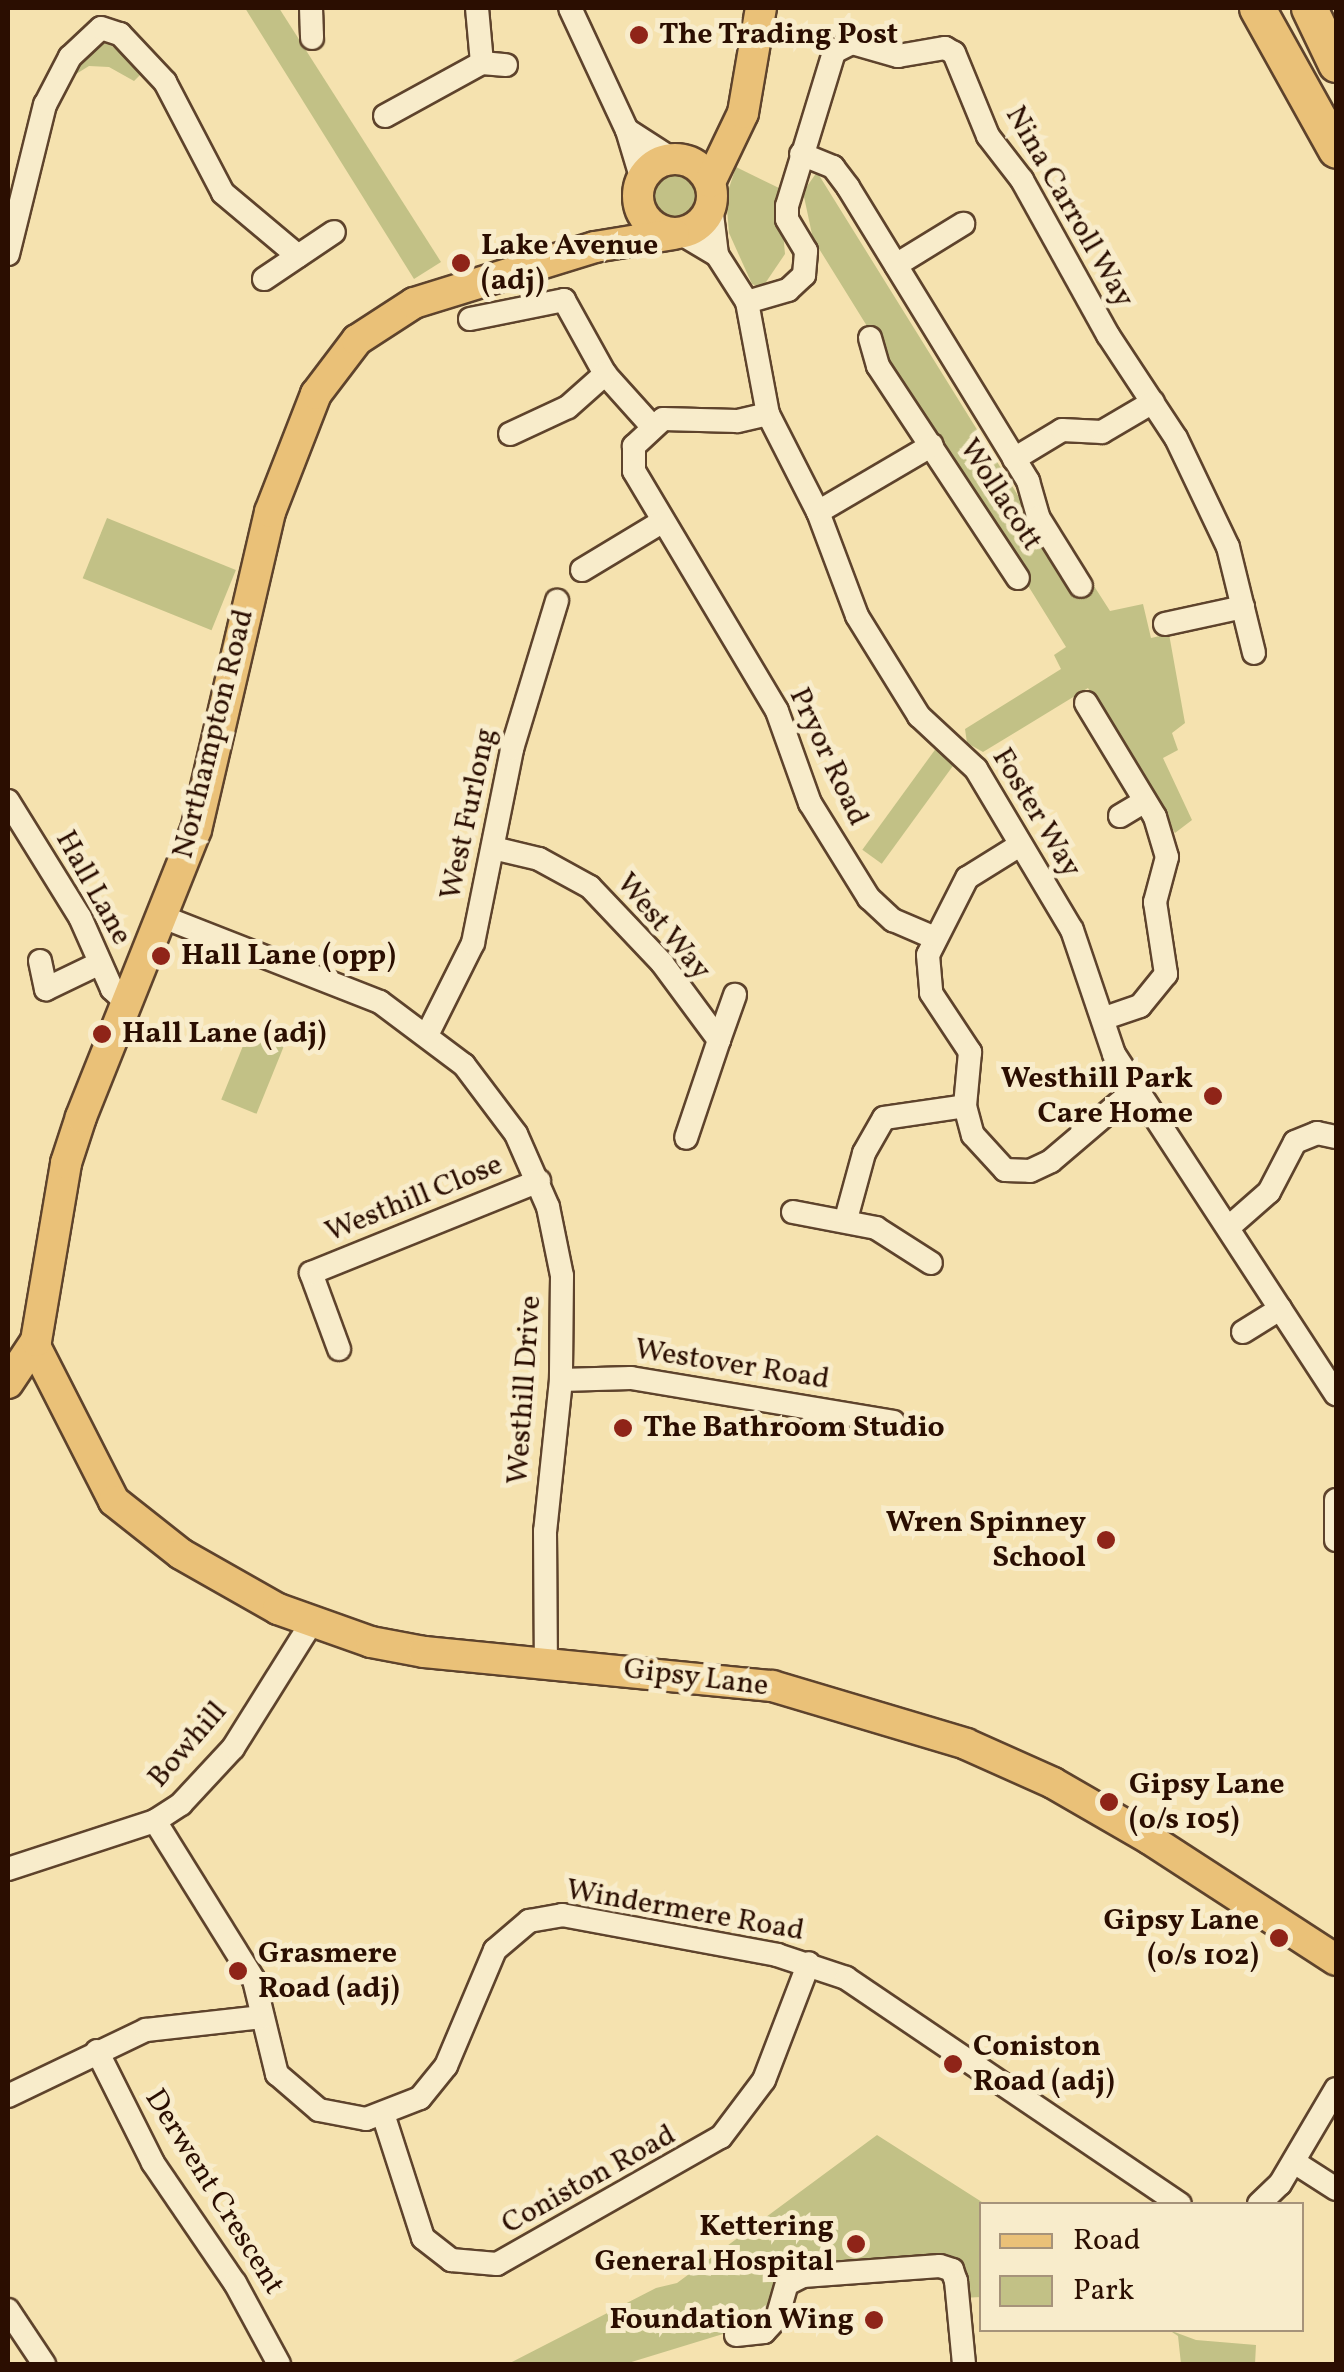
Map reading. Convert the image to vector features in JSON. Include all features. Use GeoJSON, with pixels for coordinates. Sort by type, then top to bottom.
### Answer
{"type":"FeatureCollection","features":[{"type":"Feature","properties":{"kind":"highway"},"geometry":{"type":"LineString","coordinates":[[1257,8],[1336,150]]}},
{"type":"Feature","properties":{"kind":"highway"},"geometry":{"type":"LineString","coordinates":[[1308,8],[1336,64]]}},
{"type":"Feature","properties":{"kind":"main road"},"geometry":{"type":"LineString","coordinates":[[750,68],[720,126],[640,193],[651,225],[677,233],[701,224],[743,112],[761,8]]}},
{"type":"Feature","properties":{"kind":"main road"},"geometry":{"type":"LineString","coordinates":[[676,159],[711,194]]}},
{"type":"Feature","properties":{"kind":"main road","name":"Northampton Road"},"geometry":{"type":"LineString","coordinates":[[601,245],[640,193]]}},
{"type":"Feature","properties":{"kind":"main road","name":"Northampton Road"},"geometry":{"type":"LineString","coordinates":[[8,1382],[35,1346],[66,1162],[196,830],[270,512],[327,375],[376,324],[414,303],[601,245],[677,233]]}},
{"type":"Feature","properties":{"kind":"main road","name":"Gipsy Lane"},"geometry":{"type":"LineString","coordinates":[[35,1346],[99,1478],[133,1519],[228,1583],[312,1622],[413,1650],[772,1686],[966,1744],[1053,1782],[1150,1839],[1336,1960]]}},
{"type":"Feature","properties":{"kind":"main road","name":"Gipsy Lane"},"geometry":{"type":"LineString","coordinates":[[8,1382],[72,1426]]}},
{"type":"Feature","properties":{"kind":"street"},"geometry":{"type":"LineString","coordinates":[[311,8],[312,38]]}},
{"type":"Feature","properties":{"kind":"street"},"geometry":{"type":"LineString","coordinates":[[477,8],[482,63]]}},
{"type":"Feature","properties":{"kind":"street"},"geometry":{"type":"LineString","coordinates":[[570,8],[627,130],[640,193]]}},
{"type":"Feature","properties":{"kind":"street"},"geometry":{"type":"LineString","coordinates":[[8,254],[45,105],[70,56],[101,28],[120,34],[165,82],[222,193],[298,256]]}},
{"type":"Feature","properties":{"kind":"street","name":"Nina Carroll Way"},"geometry":{"type":"LineString","coordinates":[[747,302],[788,290],[804,274],[806,252],[787,220],[801,154],[834,52],[852,43],[898,56],[945,48],[954,53],[988,136],[1022,180],[1153,402]]}},
{"type":"Feature","properties":{"kind":"street"},"geometry":{"type":"LineString","coordinates":[[385,116],[482,63],[506,65]]}},
{"type":"Feature","properties":{"kind":"street"},"geometry":{"type":"LineString","coordinates":[[627,130],[676,159]]}},
{"type":"Feature","properties":{"kind":"street"},"geometry":{"type":"LineString","coordinates":[[801,154],[833,168],[1014,459],[1038,517],[1082,586]]}},
{"type":"Feature","properties":{"kind":"street","name":"Foster Way"},"geometry":{"type":"LineString","coordinates":[[711,194],[717,256]]}},
{"type":"Feature","properties":{"kind":"street"},"geometry":{"type":"LineString","coordinates":[[896,265],[963,224]]}},
{"type":"Feature","properties":{"kind":"street"},"geometry":{"type":"LineString","coordinates":[[264,280],[334,232]]}},
{"type":"Feature","properties":{"kind":"street","name":"Foster Way"},"geometry":{"type":"LineString","coordinates":[[677,233],[717,256],[747,302],[768,414],[818,512],[857,616],[919,716],[962,750],[1072,930],[1114,1054],[1336,1394]]}},
{"type":"Feature","properties":{"kind":"street"},"geometry":{"type":"LineString","coordinates":[[470,320],[564,300],[605,374],[651,425],[680,416],[737,421],[768,414]]}},
{"type":"Feature","properties":{"kind":"street","name":"Wollacott"},"geometry":{"type":"LineString","coordinates":[[870,338],[878,366],[1018,578]]}},
{"type":"Feature","properties":{"kind":"street"},"geometry":{"type":"LineString","coordinates":[[510,434],[568,406],[605,374]]}},
{"type":"Feature","properties":{"kind":"street"},"geometry":{"type":"LineString","coordinates":[[1014,459],[1062,430],[1102,432],[1153,402],[1228,547],[1254,653]]}},
{"type":"Feature","properties":{"kind":"street","name":"Pryor Road"},"geometry":{"type":"LineString","coordinates":[[651,425],[632,461],[660,522],[776,712],[810,803],[879,911],[936,938]]}},
{"type":"Feature","properties":{"kind":"street","name":"Wollacott"},"geometry":{"type":"LineString","coordinates":[[818,512],[932,446]]}},
{"type":"Feature","properties":{"kind":"street"},"geometry":{"type":"LineString","coordinates":[[582,570],[660,522]]}},
{"type":"Feature","properties":{"kind":"street","name":"West Furlong"},"geometry":{"type":"LineString","coordinates":[[428,1034],[473,942],[519,720],[558,601]]}},
{"type":"Feature","properties":{"kind":"street"},"geometry":{"type":"LineString","coordinates":[[1164,624],[1243,607]]}},
{"type":"Feature","properties":{"kind":"street"},"geometry":{"type":"LineString","coordinates":[[1086,702],[1145,800],[1166,848],[1155,902],[1166,974],[1140,1006],[1102,1019]]}},
{"type":"Feature","properties":{"kind":"street"},"geometry":{"type":"LineString","coordinates":[[1120,816],[1145,800]]}},
{"type":"Feature","properties":{"kind":"street","name":"Hall Lane"},"geometry":{"type":"LineString","coordinates":[[8,802],[112,989],[126,1002]]}},
{"type":"Feature","properties":{"kind":"street"},"geometry":{"type":"LineString","coordinates":[[1020,845],[967,878],[928,955],[931,993],[970,1052],[964,1106],[987,1156],[1005,1170],[1030,1171],[1138,1087]]}},
{"type":"Feature","properties":{"kind":"street","name":"West Way"},"geometry":{"type":"LineString","coordinates":[[492,848],[539,859],[590,887],[662,963],[719,1040]]}},
{"type":"Feature","properties":{"kind":"street","name":"Westhill Drive"},"geometry":{"type":"LineString","coordinates":[[163,917],[348,986],[428,1034],[491,1099],[540,1181],[562,1276],[561,1380],[544,1531],[546,1663]]}},
{"type":"Feature","properties":{"kind":"street"},"geometry":{"type":"LineString","coordinates":[[40,961],[46,989],[100,962]]}},
{"type":"Feature","properties":{"kind":"street","name":"West Way"},"geometry":{"type":"LineString","coordinates":[[686,1138],[736,995]]}},
{"type":"Feature","properties":{"kind":"street"},"geometry":{"type":"LineString","coordinates":[[846,1220],[868,1141],[884,1118],[964,1106]]}},
{"type":"Feature","properties":{"kind":"street"},"geometry":{"type":"LineString","coordinates":[[1229,1226],[1269,1192],[1295,1142],[1316,1134],[1336,1137]]}},
{"type":"Feature","properties":{"kind":"street","name":"Westhill Close"},"geometry":{"type":"LineString","coordinates":[[340,1350],[306,1262],[540,1181]]}},
{"type":"Feature","properties":{"kind":"street"},"geometry":{"type":"LineString","coordinates":[[794,1212],[876,1228],[931,1262]]}},
{"type":"Feature","properties":{"kind":"street"},"geometry":{"type":"LineString","coordinates":[[1243,1332],[1280,1309]]}},
{"type":"Feature","properties":{"kind":"street","name":"Westover Road"},"geometry":{"type":"LineString","coordinates":[[561,1380],[632,1378],[894,1422]]}},
{"type":"Feature","properties":{"kind":"street"},"geometry":{"type":"LineString","coordinates":[[1336,1500],[1336,1540]]}},
{"type":"Feature","properties":{"kind":"street","name":"Bowhill"},"geometry":{"type":"LineString","coordinates":[[8,1869],[154,1822],[181,1804],[233,1748],[312,1622]]}},
{"type":"Feature","properties":{"kind":"street"},"geometry":{"type":"LineString","coordinates":[[154,1822],[245,1962],[277,2074],[301,2100],[336,2116],[384,2116]]}},
{"type":"Feature","properties":{"kind":"street","name":"Windermere Road"},"geometry":{"type":"LineString","coordinates":[[384,2116],[420,2098],[440,2078],[495,1950],[529,1921],[576,1916],[809,1963],[846,1978],[1177,2202]]}},
{"type":"Feature","properties":{"kind":"street","name":"Coniston Road"},"geometry":{"type":"LineString","coordinates":[[384,2116],[423,2238],[450,2260],[496,2264],[721,2137],[764,2080],[809,1963]]}},
{"type":"Feature","properties":{"kind":"street"},"geometry":{"type":"LineString","coordinates":[[8,2096],[97,2051],[168,2024],[262,2017]]}},
{"type":"Feature","properties":{"kind":"street","name":"Derwent Crescent"},"geometry":{"type":"LineString","coordinates":[[97,2051],[154,2163],[235,2282],[279,2364]]}},
{"type":"Feature","properties":{"kind":"street"},"geometry":{"type":"LineString","coordinates":[[1261,2202],[1294,2162],[1336,2089]]}},
{"type":"Feature","properties":{"kind":"street"},"geometry":{"type":"LineString","coordinates":[[1294,2162],[1336,2189]]}},
{"type":"Feature","properties":{"kind":"street"},"geometry":{"type":"LineString","coordinates":[[736,2334],[764,2332],[776,2318],[787,2284],[803,2276],[940,2266],[952,2270],[956,2281],[964,2364]]}},
{"type":"Feature","properties":{"kind":"street"},"geometry":{"type":"LineString","coordinates":[[8,2310],[44,2364]]}},
{"type":"Feature","properties":{"kind":"green space"},"geometry":{"type":"Polygon","coordinates":[[[245,8],[279,8],[441,262],[414,279],[245,8]]]}},
{"type":"Feature","properties":{"kind":"green space"},"geometry":{"type":"Polygon","coordinates":[[[107,43],[146,69],[134,81],[109,67],[89,66],[60,84],[95,46],[107,43]]]}},
{"type":"Feature","properties":{"kind":"green space"},"geometry":{"type":"Polygon","coordinates":[[[736,167],[779,188],[785,254],[762,288],[752,284],[729,233],[726,197],[736,167]]]}},
{"type":"Feature","properties":{"kind":"green space"},"geometry":{"type":"Polygon","coordinates":[[[817,172],[1076,589],[1094,586],[1110,611],[1143,604],[1151,638],[1169,634],[1185,723],[1172,733],[1178,750],[1163,758],[1192,820],[1175,833],[1088,688],[983,752],[967,743],[965,729],[1061,669],[1054,655],[1066,647],[813,239],[803,192],[817,172]]]}},
{"type":"Feature","properties":{"kind":"green space"},"geometry":{"type":"Polygon","coordinates":[[[675,173],[692,179],[698,196],[692,213],[675,219],[658,213],[652,196],[658,179],[675,173]]]}},
{"type":"Feature","properties":{"kind":"green space"},"geometry":{"type":"Polygon","coordinates":[[[107,518],[236,570],[212,630],[83,578],[107,518]]]}},
{"type":"Feature","properties":{"kind":"green space"},"geometry":{"type":"Polygon","coordinates":[[[937,747],[956,761],[882,864],[862,850],[937,747]]]}},
{"type":"Feature","properties":{"kind":"green space"},"geometry":{"type":"Polygon","coordinates":[[[249,1031],[284,1045],[257,1114],[221,1100],[249,1031]]]}},
{"type":"Feature","properties":{"kind":"green space"},"geometry":{"type":"Polygon","coordinates":[[[877,2135],[982,2202],[979,2297],[962,2298],[956,2258],[797,2270],[770,2314],[736,2330],[625,2364],[508,2364],[656,2288],[677,2283],[877,2135]]]}},
{"type":"Feature","properties":{"kind":"green space"},"geometry":{"type":"Polygon","coordinates":[[[1172,2332],[1196,2340],[1256,2345],[1255,2364],[1181,2364],[1178,2336],[1172,2332]]]}},
{"type":"Feature","properties":{"kind":"place","name":"The Trading Post"},"geometry":{"type":"Point","coordinates":[639,35]}},
{"type":"Feature","properties":{"kind":"place","name":"Lake Avenue (adj)"},"geometry":{"type":"Point","coordinates":[461,263]}},
{"type":"Feature","properties":{"kind":"place","name":"Hall Lane (opp)"},"geometry":{"type":"Point","coordinates":[161,956]}},
{"type":"Feature","properties":{"kind":"place","name":"Hall Lane (adj)"},"geometry":{"type":"Point","coordinates":[102,1034]}},
{"type":"Feature","properties":{"kind":"place","name":"Westhill Park Care Home"},"geometry":{"type":"Point","coordinates":[1213,1096]}},
{"type":"Feature","properties":{"kind":"place","name":"The Bathroom Studio"},"geometry":{"type":"Point","coordinates":[623,1428]}},
{"type":"Feature","properties":{"kind":"place","name":"Wren Spinney School"},"geometry":{"type":"Point","coordinates":[1106,1540]}},
{"type":"Feature","properties":{"kind":"place","name":"Gipsy Lane (o/s 105)"},"geometry":{"type":"Point","coordinates":[1109,1802]}},
{"type":"Feature","properties":{"kind":"place","name":"Gipsy Lane (o/s 102)"},"geometry":{"type":"Point","coordinates":[1279,1938]}},
{"type":"Feature","properties":{"kind":"place","name":"Grasmere Road (adj)"},"geometry":{"type":"Point","coordinates":[238,1971]}},
{"type":"Feature","properties":{"kind":"place","name":"Coniston Road (adj)"},"geometry":{"type":"Point","coordinates":[953,2064]}},
{"type":"Feature","properties":{"kind":"place","name":"Kettering General Hospital"},"geometry":{"type":"Point","coordinates":[856,2244]}},
{"type":"Feature","properties":{"kind":"place","name":"Foundation Wing"},"geometry":{"type":"Point","coordinates":[874,2320]}}]}
